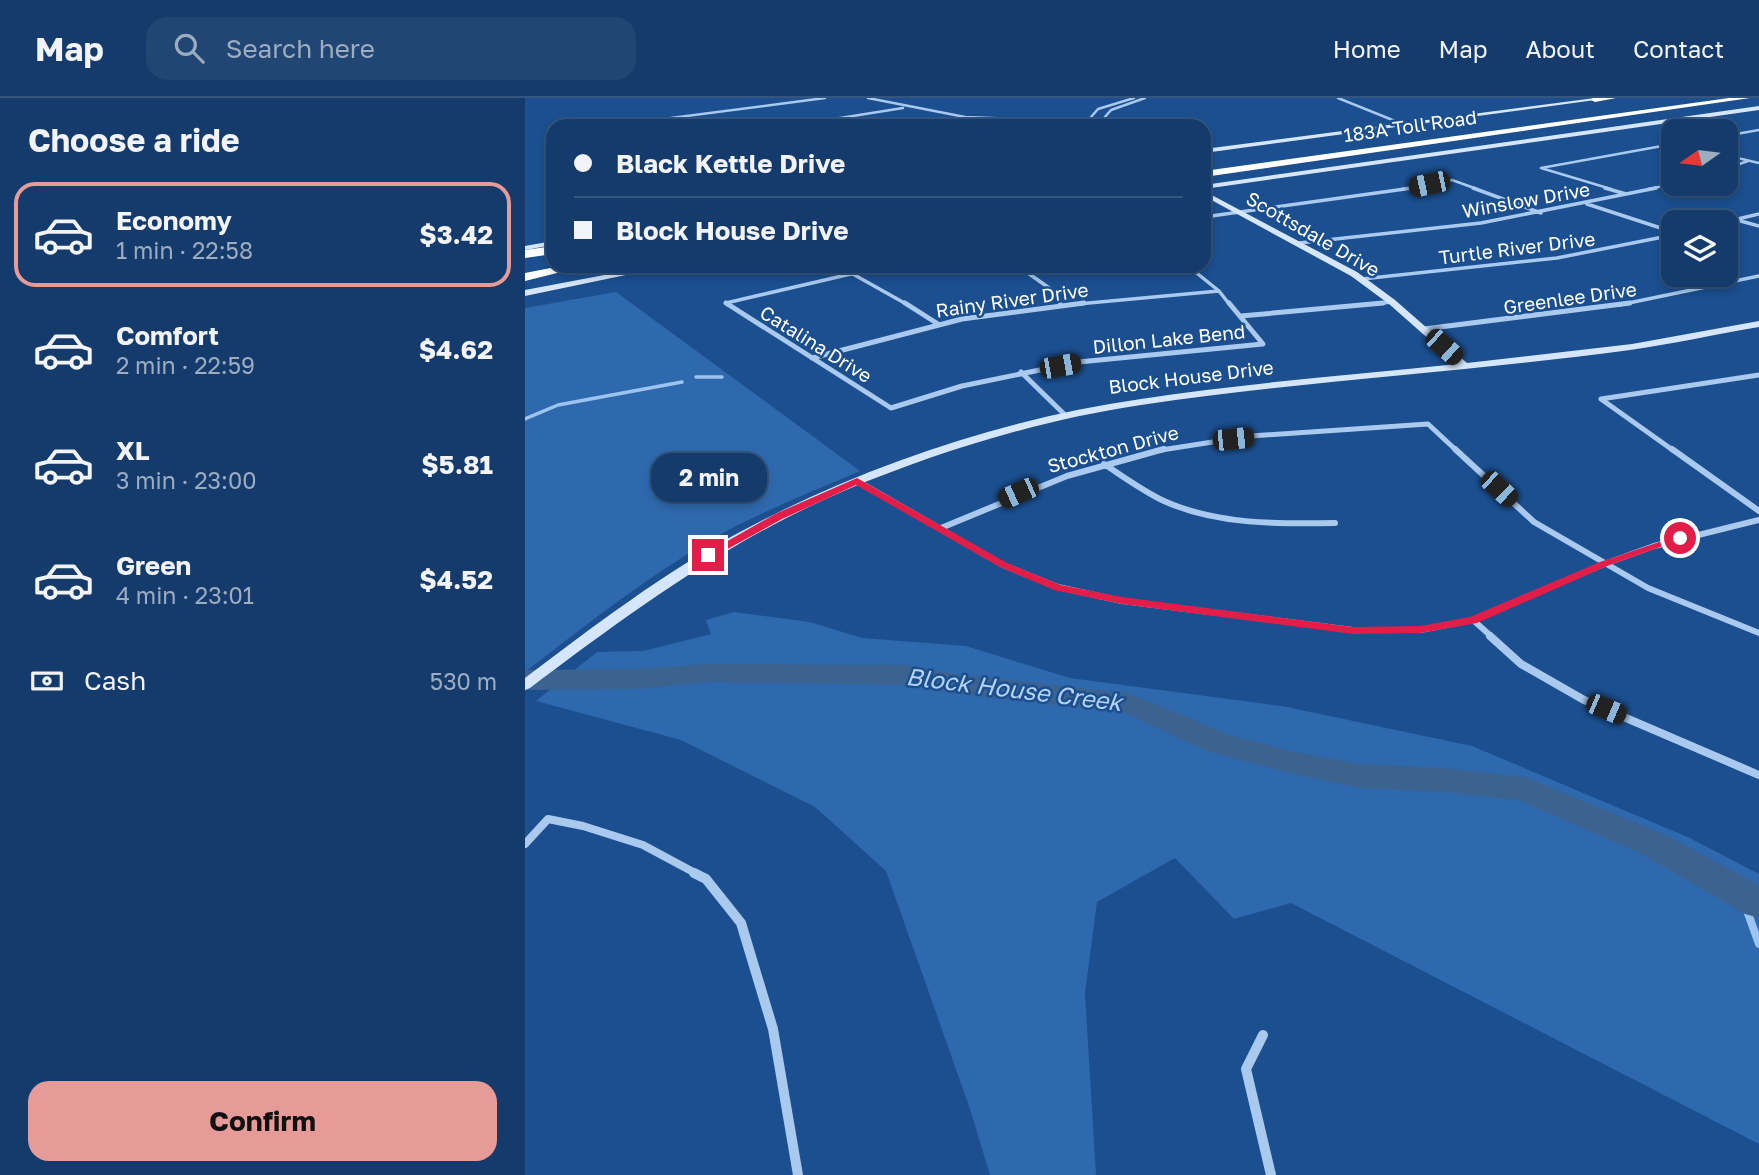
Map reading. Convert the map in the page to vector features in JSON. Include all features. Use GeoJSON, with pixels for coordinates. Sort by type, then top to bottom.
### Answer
{"type":"FeatureCollection","features":[{"type":"Feature","properties":{"kind":"highway","name":"183A Toll Road"},"geometry":{"type":"LineString","coordinates":[[1211,162],[1681,98]]}},
{"type":"Feature","properties":{"kind":"highway","name":"183A Toll Road"},"geometry":{"type":"LineString","coordinates":[[1211,178],[1746,98]]}},
{"type":"Feature","properties":{"kind":"highway"},"geometry":{"type":"LineString","coordinates":[[1595,100],[1616,101]]}},
{"type":"Feature","properties":{"kind":"highway"},"geometry":{"type":"LineString","coordinates":[[1358,142],[1616,101]]}},
{"type":"Feature","properties":{"kind":"highway"},"geometry":{"type":"LineString","coordinates":[[1211,178],[1661,120]]}},
{"type":"Feature","properties":{"kind":"highway"},"geometry":{"type":"LineString","coordinates":[[527,253],[546,251]]}},
{"type":"Feature","properties":{"kind":"highway"},"geometry":{"type":"LineString","coordinates":[[527,253],[546,257]]}},
{"type":"Feature","properties":{"kind":"highway"},"geometry":{"type":"LineString","coordinates":[[525,277],[546,273]]}},
{"type":"Feature","properties":{"kind":"main road"},"geometry":{"type":"LineString","coordinates":[[1211,150],[1607,98]]}},
{"type":"Feature","properties":{"kind":"main road"},"geometry":{"type":"LineString","coordinates":[[1677,119],[1759,107]]}},
{"type":"Feature","properties":{"kind":"main road"},"geometry":{"type":"LineString","coordinates":[[1211,180],[1236,183],[1661,121]]}},
{"type":"Feature","properties":{"kind":"main road","name":"Scottsdale Drive"},"geometry":{"type":"LineString","coordinates":[[1211,197],[1363,279],[1465,366]]}},
{"type":"Feature","properties":{"kind":"main road"},"geometry":{"type":"LineString","coordinates":[[527,253],[546,246]]}},
{"type":"Feature","properties":{"kind":"main road"},"geometry":{"type":"LineString","coordinates":[[525,293],[629,273]]}},
{"type":"Feature","properties":{"kind":"main road","name":"Block House Drive"},"geometry":{"type":"LineString","coordinates":[[525,685],[643,598],[743,535],[857,481],[954,445],[1065,415],[1210,393],[1632,347],[1759,324]]}},
{"type":"Feature","properties":{"kind":"street"},"geometry":{"type":"LineString","coordinates":[[663,119],[825,98]]}},
{"type":"Feature","properties":{"kind":"street"},"geometry":{"type":"LineString","coordinates":[[868,98],[906,107],[986,119]]}},
{"type":"Feature","properties":{"kind":"street"},"geometry":{"type":"LineString","coordinates":[[1089,119],[1097,109],[1134,98]]}},
{"type":"Feature","properties":{"kind":"street"},"geometry":{"type":"LineString","coordinates":[[1102,119],[1108,111],[1145,98]]}},
{"type":"Feature","properties":{"kind":"street"},"geometry":{"type":"LineString","coordinates":[[1338,98],[1405,125]]}},
{"type":"Feature","properties":{"kind":"street"},"geometry":{"type":"LineString","coordinates":[[833,119],[906,107]]}},
{"type":"Feature","properties":{"kind":"street"},"geometry":{"type":"LineString","coordinates":[[1738,134],[1759,130]]}},
{"type":"Feature","properties":{"kind":"street"},"geometry":{"type":"LineString","coordinates":[[1626,194],[1541,168],[1661,146]]}},
{"type":"Feature","properties":{"kind":"street"},"geometry":{"type":"LineString","coordinates":[[1738,158],[1759,163]]}},
{"type":"Feature","properties":{"kind":"street"},"geometry":{"type":"LineString","coordinates":[[1738,164],[1748,161]]}},
{"type":"Feature","properties":{"kind":"street"},"geometry":{"type":"LineString","coordinates":[[1211,216],[1452,180],[1542,213]]}},
{"type":"Feature","properties":{"kind":"street","name":"Winslow Drive"},"geometry":{"type":"LineString","coordinates":[[1299,243],[1354,234],[1451,228],[1542,213],[1661,187]]}},
{"type":"Feature","properties":{"kind":"street"},"geometry":{"type":"LineString","coordinates":[[1585,203],[1661,229]]}},
{"type":"Feature","properties":{"kind":"street"},"geometry":{"type":"LineString","coordinates":[[1738,220],[1759,214]]}},
{"type":"Feature","properties":{"kind":"street"},"geometry":{"type":"LineString","coordinates":[[1738,220],[1759,226]]}},
{"type":"Feature","properties":{"kind":"street","name":"Turtle River Drive"},"geometry":{"type":"LineString","coordinates":[[1363,279],[1493,268],[1573,257],[1661,236]]}},
{"type":"Feature","properties":{"kind":"street"},"geometry":{"type":"LineString","coordinates":[[851,273],[895,296],[938,324]]}},
{"type":"Feature","properties":{"kind":"street","name":"Catalina Drive"},"geometry":{"type":"LineString","coordinates":[[851,273],[726,303],[891,408]]}},
{"type":"Feature","properties":{"kind":"street"},"geometry":{"type":"LineString","coordinates":[[1028,273],[1052,290],[1061,305]]}},
{"type":"Feature","properties":{"kind":"street","name":"Dillon Lake Bend"},"geometry":{"type":"LineString","coordinates":[[891,408],[962,386],[1079,362],[1263,344],[1219,291],[1197,273]]}},
{"type":"Feature","properties":{"kind":"street","name":"Greenlee Drive"},"geometry":{"type":"LineString","coordinates":[[1424,329],[1552,316],[1683,295],[1759,276]]}},
{"type":"Feature","properties":{"kind":"street","name":"Rainy River Drive"},"geometry":{"type":"LineString","coordinates":[[812,358],[938,324],[1061,305],[1219,291]]}},
{"type":"Feature","properties":{"kind":"street"},"geometry":{"type":"LineString","coordinates":[[1241,316],[1392,302]]}},
{"type":"Feature","properties":{"kind":"street"},"geometry":{"type":"LineString","coordinates":[[1021,372],[1065,415]]}},
{"type":"Feature","properties":{"kind":"street"},"geometry":{"type":"LineString","coordinates":[[1758,376],[1601,399],[1759,511]]}},
{"type":"Feature","properties":{"kind":"street","name":"Stockton Drive"},"geometry":{"type":"LineString","coordinates":[[941,528],[1018,493],[1104,464],[1208,442],[1428,424],[1534,522],[1604,564]]}},
{"type":"Feature","properties":{"kind":"street"},"geometry":{"type":"LineString","coordinates":[[1104,464],[1146,492],[1184,508],[1224,516],[1300,524],[1335,523]]}},
{"type":"Feature","properties":{"kind":"street"},"geometry":{"type":"LineString","coordinates":[[857,481],[1003,565],[1058,587],[1122,601],[1353,630],[1420,630],[1473,620],[1604,564],[1680,538],[1759,520]]}},
{"type":"Feature","properties":{"kind":"street"},"geometry":{"type":"LineString","coordinates":[[1604,564],[1694,609],[1759,633]]}},
{"type":"Feature","properties":{"kind":"street"},"geometry":{"type":"LineString","coordinates":[[1473,620],[1521,664],[1584,700],[1759,775]]}},
{"type":"Feature","properties":{"kind":"street"},"geometry":{"type":"LineString","coordinates":[[525,844],[548,819],[583,826],[643,845],[706,879],[741,923],[773,1029],[799,1175]]}},
{"type":"Feature","properties":{"kind":"street"},"geometry":{"type":"LineString","coordinates":[[1263,1035],[1246,1069],[1271,1175]]}},
{"type":"Feature","properties":{"kind":"shaded area"},"geometry":{"type":"Polygon","coordinates":[[[616,292],[860,471],[764,512],[709,541],[638,587],[525,672],[525,308],[616,292]]]}},
{"type":"Feature","properties":{"kind":"shaded area"},"geometry":{"type":"Polygon","coordinates":[[[734,612],[810,622],[862,638],[966,646],[1070,678],[1282,706],[1472,746],[1690,838],[1759,874],[1759,1144],[1291,903],[1234,919],[1175,858],[1097,902],[1085,993],[1096,1175],[990,1175],[970,1109],[886,871],[815,807],[681,740],[536,701],[597,652],[643,651],[711,634],[706,620],[734,612]]]}},
{"type":"Feature","properties":{"kind":"waterway"},"geometry":{"type":"LineString","coordinates":[[696,377],[722,377]]}},
{"type":"Feature","properties":{"kind":"waterway"},"geometry":{"type":"LineString","coordinates":[[525,419],[558,405],[682,382]]}},
{"type":"Feature","properties":{"kind":"waterway","name":"Block House Creek"},"geometry":{"type":"LineString","coordinates":[[525,680],[637,679],[709,673],[907,675],[950,683],[1131,704],[1219,743],[1290,762],[1360,776],[1444,780],[1525,789],[1655,845],[1759,903]]}},
{"type":"Feature","properties":{"kind":"waterway"},"geometry":{"type":"LineString","coordinates":[[1741,894],[1759,944]]}},
{"type":"Feature","properties":{"kind":"route"},"geometry":{"type":"LineString","coordinates":[[708,555],[779,516],[857,481],[1003,565],[1058,587],[1122,601],[1302,624],[1353,630],[1420,630],[1473,620],[1604,564],[1680,538]]}}]}
